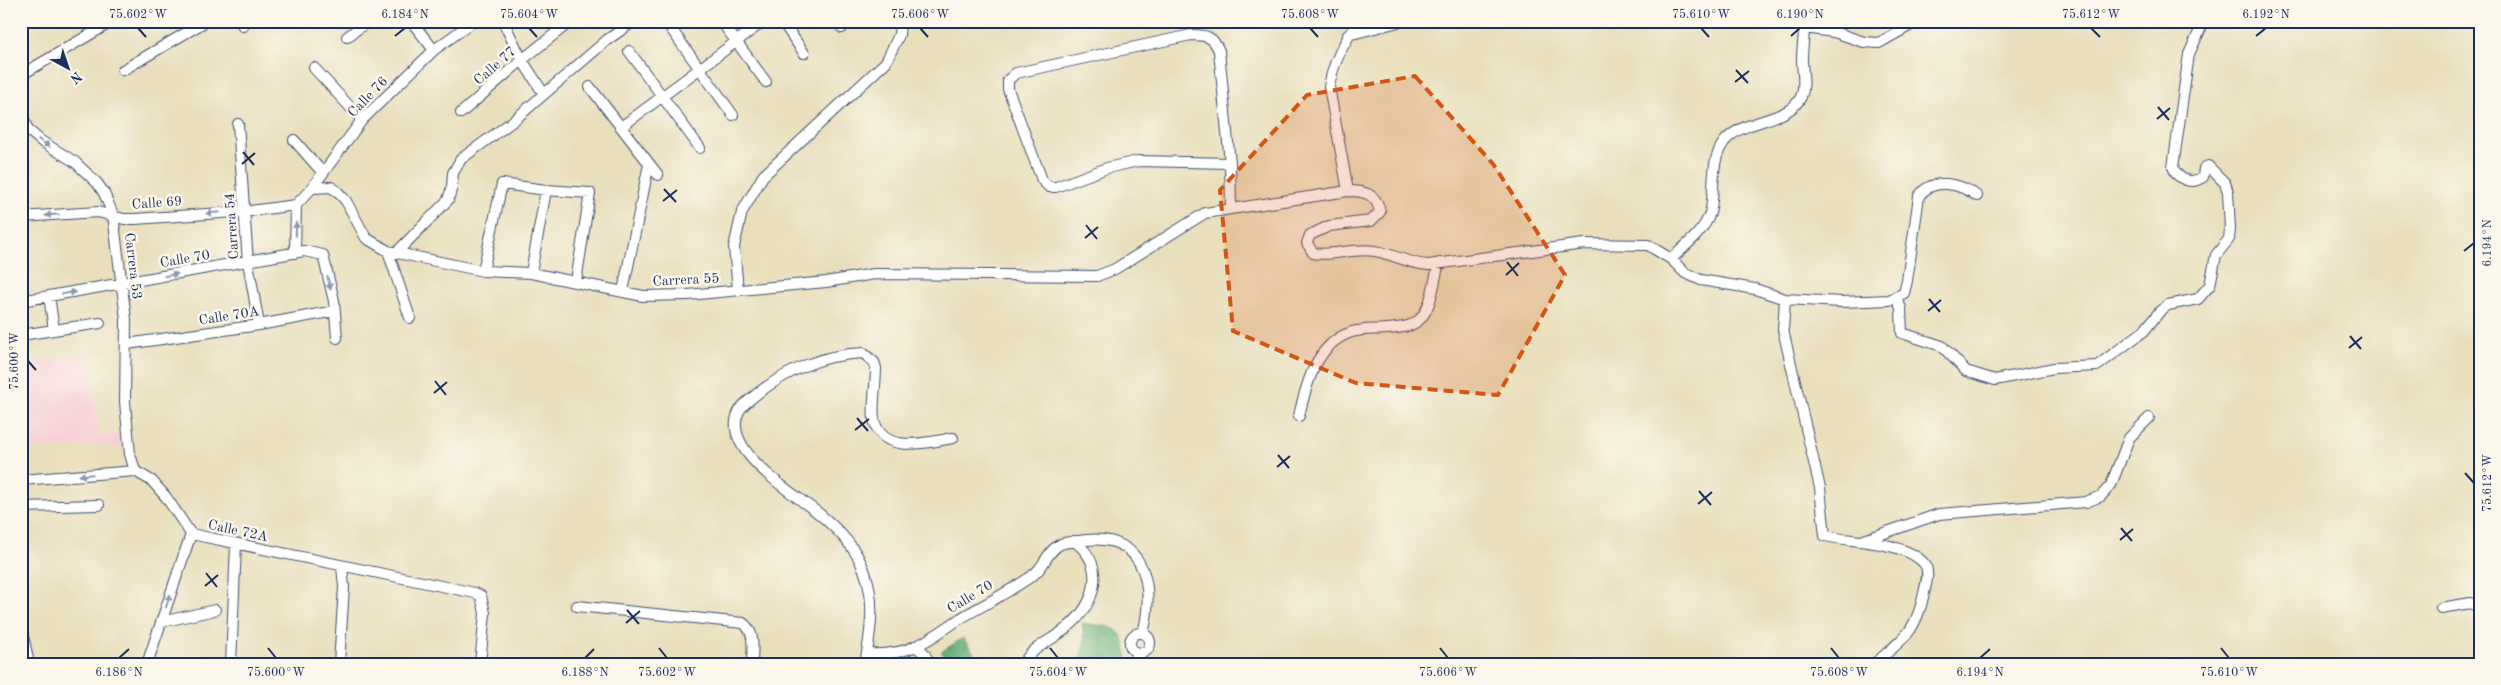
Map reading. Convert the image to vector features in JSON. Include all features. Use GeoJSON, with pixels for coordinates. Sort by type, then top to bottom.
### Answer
{"type":"FeatureCollection","features":[{"type":"Feature","properties":{"kind":"main road"},"geometry":{"type":"LineString","coordinates":[[22,635],[28,664]]}},
{"type":"Feature","properties":{"kind":"street"},"geometry":{"type":"LineString","coordinates":[[21,75],[114,21]]}},
{"type":"Feature","properties":{"kind":"street"},"geometry":{"type":"LineString","coordinates":[[123,70],[206,21]]}},
{"type":"Feature","properties":{"kind":"street"},"geometry":{"type":"LineString","coordinates":[[347,37],[368,21]]}},
{"type":"Feature","properties":{"kind":"street"},"geometry":{"type":"LineString","coordinates":[[411,21],[434,50]]}},
{"type":"Feature","properties":{"kind":"street","name":"Calle 76"},"geometry":{"type":"LineString","coordinates":[[296,205],[312,188],[362,120],[434,50],[474,21]]}},
{"type":"Feature","properties":{"kind":"street"},"geometry":{"type":"LineString","coordinates":[[503,21],[522,60],[544,94]]}},
{"type":"Feature","properties":{"kind":"street","name":"Calle 77"},"geometry":{"type":"LineString","coordinates":[[461,113],[522,60],[571,21]]}},
{"type":"Feature","properties":{"kind":"street"},"geometry":{"type":"LineString","coordinates":[[410,318],[392,252],[448,200],[454,173],[461,159],[544,94],[607,40],[634,21]]}},
{"type":"Feature","properties":{"kind":"street"},"geometry":{"type":"LineString","coordinates":[[720,21],[766,82]]}},
{"type":"Feature","properties":{"kind":"street"},"geometry":{"type":"LineString","coordinates":[[620,127],[764,21]]}},
{"type":"Feature","properties":{"kind":"street"},"geometry":{"type":"LineString","coordinates":[[782,21],[804,53]]}},
{"type":"Feature","properties":{"kind":"street"},"geometry":{"type":"LineString","coordinates":[[738,290],[734,247],[742,212],[763,176],[886,62],[899,35],[900,21]]}},
{"type":"Feature","properties":{"kind":"street"},"geometry":{"type":"LineString","coordinates":[[1348,191],[1329,86],[1335,62],[1358,21]]}},
{"type":"Feature","properties":{"kind":"street"},"geometry":{"type":"LineString","coordinates":[[1348,36],[1402,21]]}},
{"type":"Feature","properties":{"kind":"street"},"geometry":{"type":"LineString","coordinates":[[1671,259],[1702,228],[1710,214],[1714,191],[1716,157],[1723,143],[1741,128],[1788,111],[1795,106],[1802,95],[1804,83],[1802,58],[1804,25],[1864,42],[1879,43],[1918,21]]}},
{"type":"Feature","properties":{"kind":"street"},"geometry":{"type":"LineString","coordinates":[[1896,298],[1901,308],[1902,333],[1942,346],[1966,370],[1995,380],[2054,368],[2097,366],[2144,330],[2160,310],[2168,305],[2198,299],[2210,286],[2216,255],[2229,239],[2230,229],[2226,183],[2208,166],[2204,168],[2203,177],[2188,180],[2182,180],[2176,176],[2173,167],[2189,54],[2204,21]]}},
{"type":"Feature","properties":{"kind":"street"},"geometry":{"type":"LineString","coordinates":[[669,26],[733,115]]}},
{"type":"Feature","properties":{"kind":"street"},"geometry":{"type":"LineString","coordinates":[[1230,163],[1138,161],[1107,168],[1056,187],[1049,187],[1042,180],[1008,89],[1008,80],[1016,74],[1172,39],[1191,35],[1208,36],[1214,41],[1219,51],[1230,163],[1231,207],[1348,191],[1367,192],[1376,199],[1380,212],[1371,222],[1329,226],[1310,235],[1307,243],[1313,253],[1323,255],[1349,250],[1374,250],[1415,264],[1439,263],[1584,244],[1648,245],[1671,259],[1685,273],[1701,280],[1755,289],[1785,299],[1842,302],[1896,298],[1904,294],[1919,196],[1924,188],[1932,185],[1953,184],[1977,196]]}},
{"type":"Feature","properties":{"kind":"street"},"geometry":{"type":"LineString","coordinates":[[628,51],[700,148]]}},
{"type":"Feature","properties":{"kind":"street"},"geometry":{"type":"LineString","coordinates":[[314,68],[362,120]]}},
{"type":"Feature","properties":{"kind":"street"},"geometry":{"type":"LineString","coordinates":[[590,87],[658,175]]}},
{"type":"Feature","properties":{"kind":"street","name":"Carrera 53"},"geometry":{"type":"LineString","coordinates":[[21,103],[28,130],[41,142],[75,162],[97,183],[107,199],[113,215],[123,284],[127,344],[125,402],[130,454],[135,471]]}},
{"type":"Feature","properties":{"kind":"street","name":"Carrera 54"},"geometry":{"type":"LineString","coordinates":[[238,124],[248,262],[259,325]]}},
{"type":"Feature","properties":{"kind":"street"},"geometry":{"type":"LineString","coordinates":[[294,140],[323,173]]}},
{"type":"Feature","properties":{"kind":"street"},"geometry":{"type":"LineString","coordinates":[[623,291],[649,164]]}},
{"type":"Feature","properties":{"kind":"street"},"geometry":{"type":"LineString","coordinates":[[483,270],[502,184],[546,190],[590,192],[576,281]]}},
{"type":"Feature","properties":{"kind":"street","name":"Carrera 55"},"geometry":{"type":"LineString","coordinates":[[312,188],[331,187],[337,191],[346,201],[366,238],[392,252],[483,270],[532,274],[576,281],[643,296],[688,295],[826,282],[874,274],[1097,276],[1115,269],[1205,212],[1231,207]]}},
{"type":"Feature","properties":{"kind":"street"},"geometry":{"type":"LineString","coordinates":[[532,274],[546,190]]}},
{"type":"Feature","properties":{"kind":"street"},"geometry":{"type":"LineString","coordinates":[[295,253],[296,205]]}},
{"type":"Feature","properties":{"kind":"street","name":"Calle 69"},"geometry":{"type":"LineString","coordinates":[[21,217],[91,212],[135,219],[296,205]]}},
{"type":"Feature","properties":{"kind":"street","name":"Calle 70"},"geometry":{"type":"LineString","coordinates":[[21,301],[304,251],[323,255],[335,311]]}},
{"type":"Feature","properties":{"kind":"street"},"geometry":{"type":"LineString","coordinates":[[1299,416],[1307,383],[1319,359],[1333,343],[1353,332],[1412,325],[1426,310],[1439,263]]}},
{"type":"Feature","properties":{"kind":"street"},"geometry":{"type":"LineString","coordinates":[[49,296],[54,330]]}},
{"type":"Feature","properties":{"kind":"street"},"geometry":{"type":"LineString","coordinates":[[1785,299],[1783,330],[1820,488],[1824,536],[1840,540],[1863,540],[1892,547],[1923,561],[1928,571],[1920,614],[1914,626],[1904,639],[1874,664]]}},
{"type":"Feature","properties":{"kind":"street"},"geometry":{"type":"LineString","coordinates":[[335,311],[337,338]]}},
{"type":"Feature","properties":{"kind":"street","name":"Calle 70A"},"geometry":{"type":"LineString","coordinates":[[127,344],[259,325],[335,311]]}},
{"type":"Feature","properties":{"kind":"street"},"geometry":{"type":"LineString","coordinates":[[21,335],[100,323]]}},
{"type":"Feature","properties":{"kind":"street"},"geometry":{"type":"LineString","coordinates":[[866,659],[872,624],[872,597],[868,578],[858,556],[834,526],[757,466],[746,450],[738,433],[736,424],[739,413],[746,403],[756,395],[799,367],[823,359],[862,353],[874,362],[876,368],[874,417],[877,427],[885,436],[895,442],[908,445],[953,438]]}},
{"type":"Feature","properties":{"kind":"street"},"geometry":{"type":"LineString","coordinates":[[1863,540],[1939,514],[2086,502],[2101,496],[2111,485],[2129,438],[2149,418]]}},
{"type":"Feature","properties":{"kind":"street"},"geometry":{"type":"LineString","coordinates":[[21,480],[135,471]]}},
{"type":"Feature","properties":{"kind":"street","name":"Calle 72A"},"geometry":{"type":"LineString","coordinates":[[135,471],[152,481],[166,497],[191,534],[342,567],[475,593],[481,596],[485,614],[480,664]]}},
{"type":"Feature","properties":{"kind":"street"},"geometry":{"type":"LineString","coordinates":[[21,507],[99,505]]}},
{"type":"Feature","properties":{"kind":"street"},"geometry":{"type":"LineString","coordinates":[[147,664],[191,534]]}},
{"type":"Feature","properties":{"kind":"street"},"geometry":{"type":"LineString","coordinates":[[1074,541],[1094,539],[1117,542],[1128,548],[1146,576],[1149,590],[1148,611],[1143,633],[1133,636],[1130,640],[1130,645],[1137,652],[1133,664]]}},
{"type":"Feature","properties":{"kind":"street"},"geometry":{"type":"LineString","coordinates":[[1023,664],[1034,649],[1068,627],[1087,605],[1095,582],[1095,571],[1089,556],[1074,541]]}},
{"type":"Feature","properties":{"kind":"street","name":"Calle 70"},"geometry":{"type":"LineString","coordinates":[[866,659],[915,646],[1034,574],[1052,550],[1059,545],[1074,541]]}},
{"type":"Feature","properties":{"kind":"street"},"geometry":{"type":"LineString","coordinates":[[231,664],[236,544]]}},
{"type":"Feature","properties":{"kind":"street"},"geometry":{"type":"LineString","coordinates":[[338,664],[344,586],[342,567]]}},
{"type":"Feature","properties":{"kind":"street"},"geometry":{"type":"LineString","coordinates":[[2440,608],[2470,603],[2480,608]]}},
{"type":"Feature","properties":{"kind":"street"},"geometry":{"type":"LineString","coordinates":[[577,606],[743,623],[750,628],[752,633],[752,664]]}},
{"type":"Feature","properties":{"kind":"street"},"geometry":{"type":"LineString","coordinates":[[162,622],[215,610]]}},
{"type":"Feature","properties":{"kind":"street"},"geometry":{"type":"LineString","coordinates":[[915,646],[924,653],[930,664]]}},
{"type":"Feature","properties":{"kind":"highlighted area"},"geometry":{"type":"Polygon","coordinates":[[[1415,76],[1493,164],[1565,275],[1498,395],[1356,383],[1233,331],[1220,190],[1307,95],[1415,76]]]}},
{"type":"Feature","properties":{"kind":"shaded area"},"geometry":{"type":"Polygon","coordinates":[[[88,353],[100,435],[124,433],[126,448],[96,445],[21,449],[21,363],[88,353]]]}},
{"type":"Feature","properties":{"kind":"green space"},"geometry":{"type":"Polygon","coordinates":[[[1082,623],[1116,630],[1124,641],[1127,664],[1078,664],[1085,642],[1082,623]]]}},
{"type":"Feature","properties":{"kind":"green space"},"geometry":{"type":"Polygon","coordinates":[[[963,638],[982,664],[952,664],[941,652],[963,638]]]}}]}
